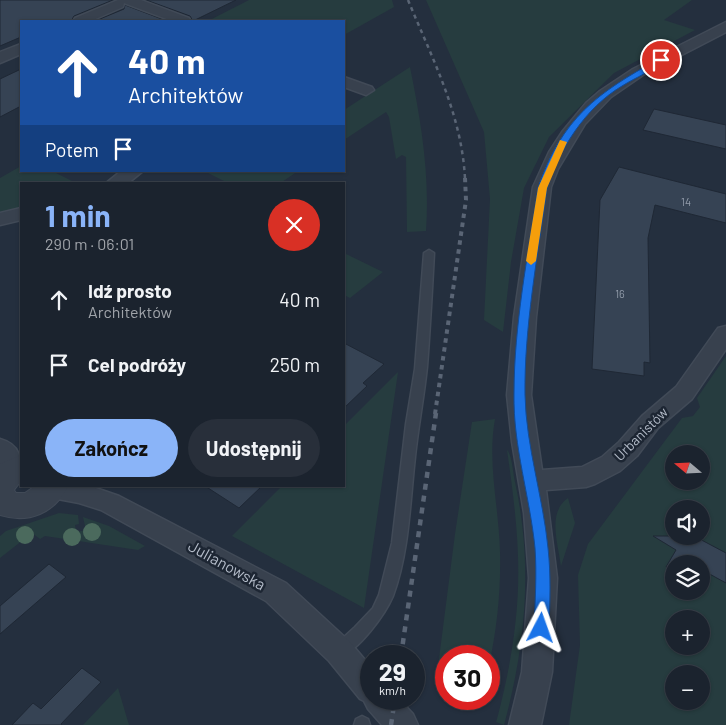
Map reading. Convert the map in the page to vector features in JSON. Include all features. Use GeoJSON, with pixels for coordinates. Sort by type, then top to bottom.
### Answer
{"type":"FeatureCollection","features":[{"type":"Feature","properties":{"kind":"street"},"geometry":{"type":"LineString","coordinates":[[82,20],[125,1],[181,20]]}},
{"type":"Feature","properties":{"kind":"street"},"geometry":{"type":"LineString","coordinates":[[525,725],[537,672],[543,605],[542,547],[519,395],[535,230],[542,188],[548,172],[569,132],[604,95],[638,72],[726,26]]}},
{"type":"Feature","properties":{"kind":"street"},"geometry":{"type":"LineString","coordinates":[[0,58],[20,48]]}},
{"type":"Feature","properties":{"kind":"street"},"geometry":{"type":"LineString","coordinates":[[345,82],[366,90]]}},
{"type":"Feature","properties":{"kind":"street"},"geometry":{"type":"LineString","coordinates":[[117,182],[132,172]]}},
{"type":"Feature","properties":{"kind":"street"},"geometry":{"type":"LineString","coordinates":[[0,219],[20,214]]}},
{"type":"Feature","properties":{"kind":"street","name":"Urbanistów"},"geometry":{"type":"LineString","coordinates":[[531,481],[586,477],[611,464],[628,449],[650,422],[684,393],[726,333]]}},
{"type":"Feature","properties":{"kind":"street"},"geometry":{"type":"LineString","coordinates":[[6,483],[22,507],[31,505],[47,496],[52,488]]}},
{"type":"Feature","properties":{"kind":"street","name":"Julianowska"},"geometry":{"type":"LineString","coordinates":[[52,488],[79,493],[110,503],[246,574],[276,592],[339,651],[360,676]]}},
{"type":"Feature","properties":{"kind":"street"},"geometry":{"type":"LineString","coordinates":[[389,710],[402,725]]}},
{"type":"Feature","properties":{"kind":"lane"},"geometry":{"type":"LineString","coordinates":[[339,651],[378,612],[386,595],[399,543],[412,424],[421,369],[429,253]]}},
{"type":"Feature","properties":{"kind":"green space"},"geometry":{"type":"Polygon","coordinates":[[[249,0],[392,0],[394,7],[345,34],[345,20],[210,20],[249,0]]]}},
{"type":"Feature","properties":{"kind":"green space"},"geometry":{"type":"Polygon","coordinates":[[[426,0],[692,0],[664,20],[695,30],[614,73],[549,137],[524,188],[511,262],[503,332],[484,320],[490,199],[484,132],[426,0]]]}},
{"type":"Feature","properties":{"kind":"green space"},"geometry":{"type":"Polygon","coordinates":[[[410,67],[424,148],[427,189],[426,231],[407,232],[406,157],[402,155],[396,159],[389,117],[386,112],[345,139],[345,109],[410,67]]]}},
{"type":"Feature","properties":{"kind":"green space"},"geometry":{"type":"Polygon","coordinates":[[[20,167],[20,172],[54,172],[74,182],[20,182],[20,209],[0,215],[0,178],[20,167]]]}},
{"type":"Feature","properties":{"kind":"green space"},"geometry":{"type":"Polygon","coordinates":[[[206,172],[297,172],[282,182],[226,182],[206,172]]]}},
{"type":"Feature","properties":{"kind":"green space"},"geometry":{"type":"Polygon","coordinates":[[[345,253],[383,272],[350,298],[345,296],[345,253]]]}},
{"type":"Feature","properties":{"kind":"green space"},"geometry":{"type":"Polygon","coordinates":[[[726,356],[726,725],[569,725],[580,645],[578,575],[588,544],[682,418],[693,416],[700,407],[697,398],[726,356]]]}},
{"type":"Feature","properties":{"kind":"green space"},"geometry":{"type":"Polygon","coordinates":[[[398,372],[364,608],[232,536],[281,487],[345,487],[345,425],[398,372]]]}},
{"type":"Feature","properties":{"kind":"green space"},"geometry":{"type":"Polygon","coordinates":[[[495,419],[492,452],[499,535],[500,581],[498,609],[493,645],[441,645],[455,534],[472,422],[495,419]]]}},
{"type":"Feature","properties":{"kind":"green space"},"geometry":{"type":"Polygon","coordinates":[[[507,450],[511,460],[521,513],[525,574],[522,634],[518,664],[504,725],[496,722],[514,639],[518,598],[517,544],[507,450]]]}},
{"type":"Feature","properties":{"kind":"green space"},"geometry":{"type":"Polygon","coordinates":[[[568,498],[575,523],[561,566],[556,539],[556,520],[558,511],[568,498]]]}},
{"type":"Feature","properties":{"kind":"green space"},"geometry":{"type":"Polygon","coordinates":[[[59,513],[78,515],[79,524],[75,525],[76,532],[86,530],[83,517],[109,526],[145,546],[138,550],[45,536],[40,539],[32,533],[0,558],[0,536],[6,531],[59,513]]]}},
{"type":"Feature","properties":{"kind":"green space"},"geometry":{"type":"Polygon","coordinates":[[[118,688],[129,725],[83,725],[118,688]]]}},
{"type":"Feature","properties":{"kind":"building"},"geometry":{"type":"Polygon","coordinates":[[[0,0],[113,0],[74,16],[72,20],[20,20],[20,37],[0,46],[0,0]]]}},
{"type":"Feature","properties":{"kind":"building"},"geometry":{"type":"Polygon","coordinates":[[[146,0],[236,0],[195,20],[192,20],[190,16],[146,0]]]}},
{"type":"Feature","properties":{"kind":"building"},"geometry":{"type":"Polygon","coordinates":[[[125,5],[164,20],[97,20],[124,9],[125,5]]]}},
{"type":"Feature","properties":{"kind":"building"},"geometry":{"type":"Polygon","coordinates":[[[20,69],[20,107],[0,117],[0,79],[20,69]]]}},
{"type":"Feature","properties":{"kind":"building"},"geometry":{"type":"Polygon","coordinates":[[[654,109],[726,125],[726,149],[643,130],[654,109]]]}},
{"type":"Feature","properties":{"kind":"building"},"geometry":{"type":"Polygon","coordinates":[[[619,167],[726,194],[726,223],[655,205],[648,238],[650,363],[644,362],[644,376],[592,369],[600,200],[619,167]]]}},
{"type":"Feature","properties":{"kind":"building"},"geometry":{"type":"Polygon","coordinates":[[[345,344],[384,364],[363,383],[367,386],[345,407],[345,344]]]}},
{"type":"Feature","properties":{"kind":"building"},"geometry":{"type":"Polygon","coordinates":[[[207,487],[261,487],[239,508],[207,487]]]}},
{"type":"Feature","properties":{"kind":"building"},"geometry":{"type":"Polygon","coordinates":[[[653,536],[665,536],[665,543],[653,536]]]}},
{"type":"Feature","properties":{"kind":"building"},"geometry":{"type":"Polygon","coordinates":[[[710,544],[726,553],[726,583],[710,574],[710,555],[673,555],[676,550],[668,545],[710,544]]]}},
{"type":"Feature","properties":{"kind":"building"},"geometry":{"type":"Polygon","coordinates":[[[49,564],[66,577],[0,634],[0,606],[49,564]]]}},
{"type":"Feature","properties":{"kind":"building"},"geometry":{"type":"Polygon","coordinates":[[[82,668],[101,682],[62,725],[12,725],[33,703],[41,709],[82,668]]]}},
{"type":"Feature","properties":{"kind":"railway"},"geometry":{"type":"LineString","coordinates":[[408,0],[436,65],[452,110],[463,155],[465,179]]}},
{"type":"Feature","properties":{"kind":"railway"},"geometry":{"type":"LineString","coordinates":[[435,414],[466,200],[465,178]]}},
{"type":"Feature","properties":{"kind":"railway"},"geometry":{"type":"LineString","coordinates":[[403,645],[436,413]]}},
{"type":"Feature","properties":{"kind":"railway"},"geometry":{"type":"LineString","coordinates":[[391,725],[393,710]]}},
{"type":"Feature","properties":{"kind":"slow traffic"},"geometry":{"type":"LineString","coordinates":[[531,261],[542,188],[563,142]]}},
{"type":"Feature","properties":{"kind":"route"},"geometry":{"type":"LineString","coordinates":[[541,628],[543,614],[542,547],[524,442],[519,395],[525,317],[542,188],[554,158],[569,132],[592,105],[617,85],[661,60]]}}]}
